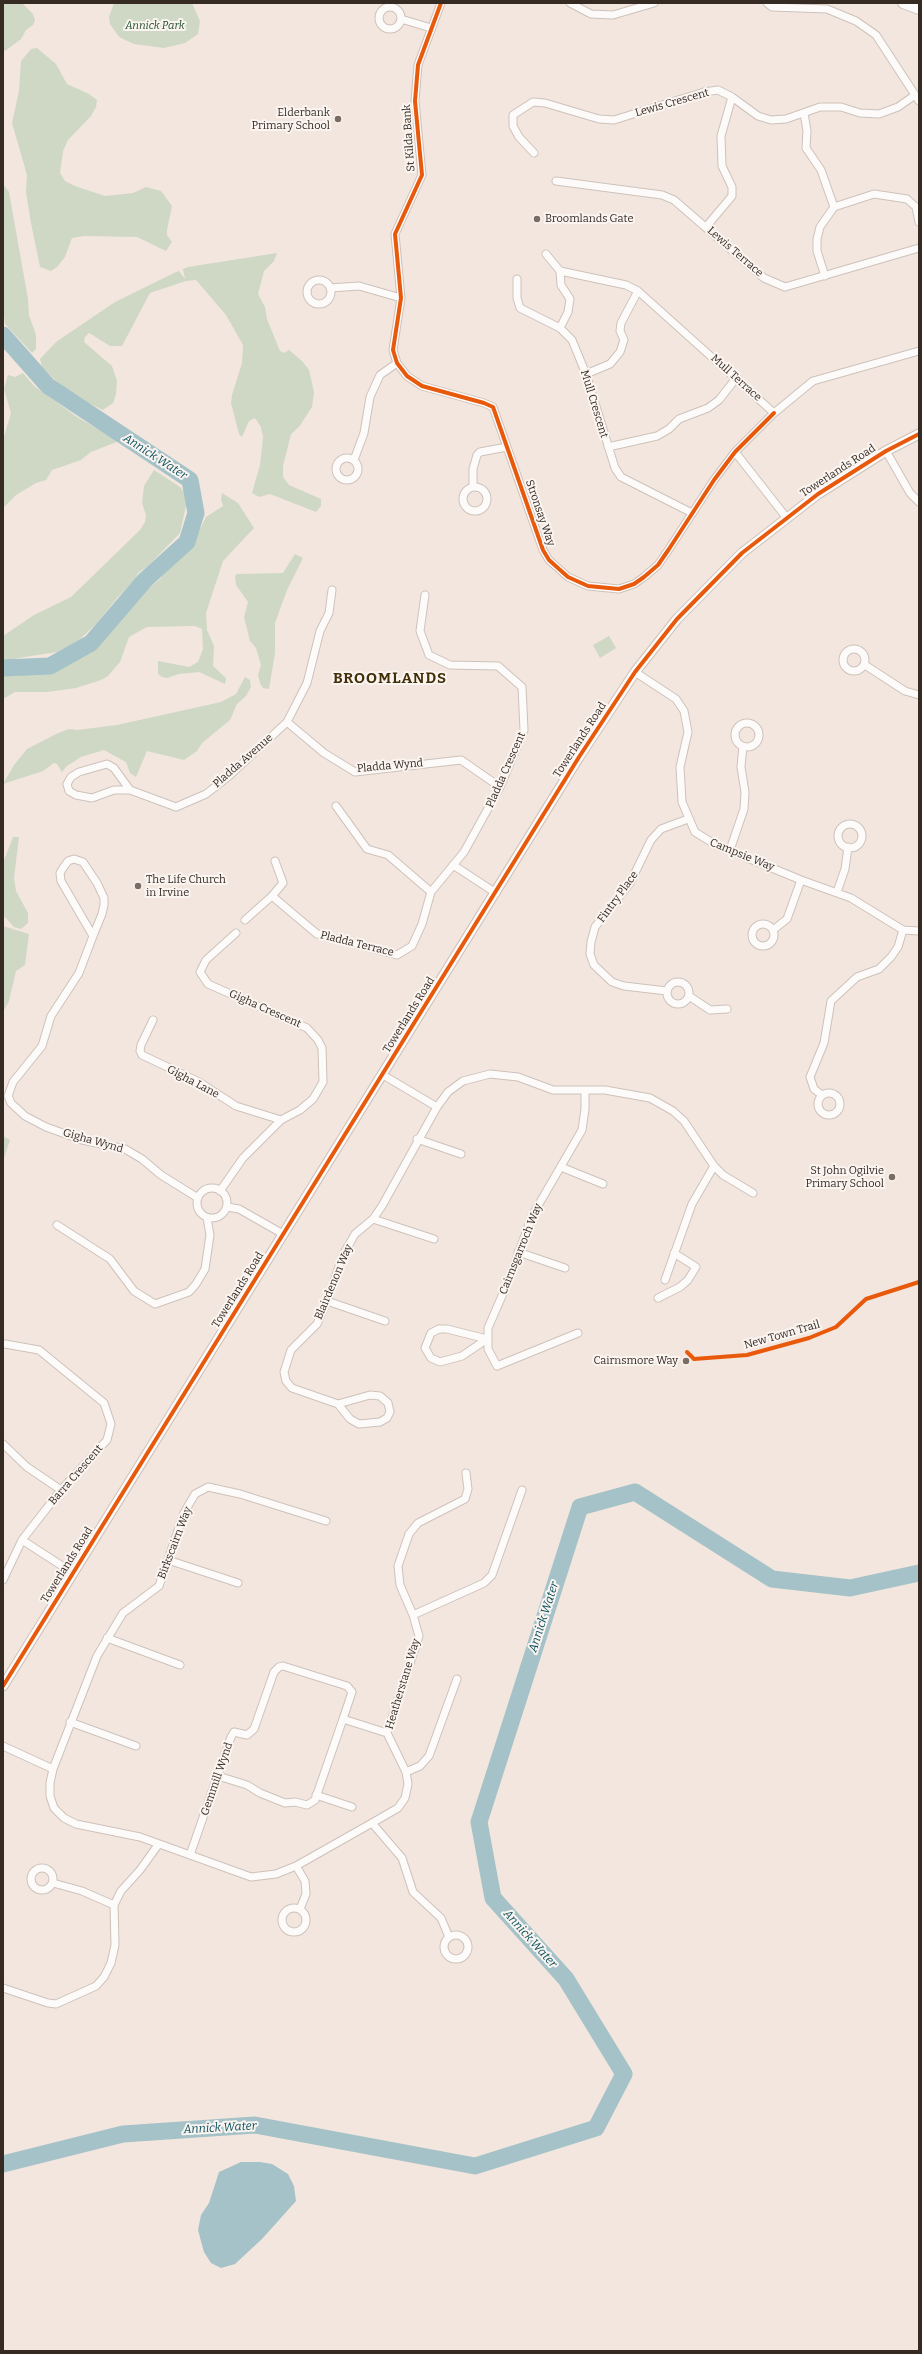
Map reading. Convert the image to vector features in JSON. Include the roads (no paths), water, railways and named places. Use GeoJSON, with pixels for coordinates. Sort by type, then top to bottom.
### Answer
{"type":"FeatureCollection","features":[{"type":"Feature","properties":{"kind":"main road"},"geometry":{"type":"LineString","coordinates":[[903,3],[919,9]]}},
{"type":"Feature","properties":{"kind":"street","name":"St Kilda Bank"},"geometry":{"type":"LineString","coordinates":[[438,390],[422,386],[407,376],[398,363],[392,350],[401,298],[395,234],[422,175],[415,101],[418,66],[431,28],[442,3]]}},
{"type":"Feature","properties":{"kind":"street"},"geometry":{"type":"LineString","coordinates":[[570,3],[591,14],[613,15],[654,3]]}},
{"type":"Feature","properties":{"kind":"street"},"geometry":{"type":"LineString","coordinates":[[767,3],[772,7],[827,9],[856,21],[876,35],[917,98]]}},
{"type":"Feature","properties":{"kind":"street"},"geometry":{"type":"LineString","coordinates":[[401,19],[431,28]]}},
{"type":"Feature","properties":{"kind":"street","name":"Lewis Crescent"},"geometry":{"type":"LineString","coordinates":[[534,153],[519,137],[514,126],[514,115],[523,106],[533,102],[545,103],[599,119],[614,120],[704,92],[718,90],[732,97],[758,116],[771,120],[804,113],[820,107],[841,107],[860,113],[879,114],[917,98]]}},
{"type":"Feature","properties":{"kind":"street"},"geometry":{"type":"LineString","coordinates":[[706,227],[732,196],[732,187],[722,166],[721,136],[732,97]]}},
{"type":"Feature","properties":{"kind":"street"},"geometry":{"type":"LineString","coordinates":[[804,113],[807,131],[806,148],[821,170],[834,207]]}},
{"type":"Feature","properties":{"kind":"street","name":"Lewis Terrace"},"geometry":{"type":"LineString","coordinates":[[556,181],[662,195],[674,200],[764,278],[774,284],[785,287],[919,248]]}},
{"type":"Feature","properties":{"kind":"street"},"geometry":{"type":"LineString","coordinates":[[825,276],[817,251],[817,239],[820,227],[834,207],[874,194],[907,199],[916,207],[919,222]]}},
{"type":"Feature","properties":{"kind":"street"},"geometry":{"type":"LineString","coordinates":[[546,254],[560,271],[561,285],[570,298],[568,312],[560,328]]}},
{"type":"Feature","properties":{"kind":"street","name":"Mull Terrace"},"geometry":{"type":"LineString","coordinates":[[560,271],[626,285],[638,290],[736,377],[774,413]]}},
{"type":"Feature","properties":{"kind":"street","name":"Mull Crescent"},"geometry":{"type":"LineString","coordinates":[[517,279],[517,298],[520,308],[560,328],[572,340],[586,374],[615,468],[621,478],[692,513]]}},
{"type":"Feature","properties":{"kind":"street"},"geometry":{"type":"LineString","coordinates":[[330,288],[359,286],[401,298]]}},
{"type":"Feature","properties":{"kind":"street"},"geometry":{"type":"LineString","coordinates":[[586,374],[610,364],[620,352],[624,340],[621,323],[638,290]]}},
{"type":"Feature","properties":{"kind":"street"},"geometry":{"type":"LineString","coordinates":[[774,413],[814,381],[919,351]]}},
{"type":"Feature","properties":{"kind":"street"},"geometry":{"type":"LineString","coordinates":[[354,460],[364,433],[370,397],[380,375],[398,363]]}},
{"type":"Feature","properties":{"kind":"street"},"geometry":{"type":"LineString","coordinates":[[608,447],[657,436],[669,429],[679,419],[713,404],[736,377]]}},
{"type":"Feature","properties":{"kind":"street","name":"Stronsay Way"},"geometry":{"type":"LineString","coordinates":[[438,390],[484,402],[493,407],[544,553],[563,573],[588,586],[619,589],[634,584],[658,565],[692,513],[736,452],[774,413]]}},
{"type":"Feature","properties":{"kind":"street","name":"Towerlands Road"},"geometry":{"type":"LineString","coordinates":[[3,1686],[579,757],[635,672],[677,619],[742,553],[786,517],[818,494],[886,451],[919,434]]}},
{"type":"Feature","properties":{"kind":"street"},"geometry":{"type":"LineString","coordinates":[[473,486],[473,469],[477,455],[507,446]]}},
{"type":"Feature","properties":{"kind":"street"},"geometry":{"type":"LineString","coordinates":[[886,451],[910,493],[919,502]]}},
{"type":"Feature","properties":{"kind":"street"},"geometry":{"type":"LineString","coordinates":[[736,452],[786,517]]}},
{"type":"Feature","properties":{"kind":"street","name":"Pladda Avenue"},"geometry":{"type":"LineString","coordinates":[[130,790],[114,768],[107,764],[79,772],[71,777],[67,784],[69,791],[76,795],[92,798],[114,790],[130,790],[176,807],[206,794],[229,776],[287,722],[307,683],[320,631],[329,613],[332,590]]}},
{"type":"Feature","properties":{"kind":"street","name":"Pladda Crescent"},"geometry":{"type":"LineString","coordinates":[[425,595],[420,631],[429,655],[450,665],[498,666],[522,687],[524,730],[500,787],[478,830],[453,865],[431,892]]}},
{"type":"Feature","properties":{"kind":"street"},"geometry":{"type":"LineString","coordinates":[[864,665],[905,691],[919,695]]}},
{"type":"Feature","properties":{"kind":"street","name":"Campsie Way"},"geometry":{"type":"LineString","coordinates":[[635,672],[676,699],[684,711],[688,732],[682,753],[680,775],[682,802],[688,819],[695,832],[706,840],[801,880],[851,898],[903,930],[919,931]]}},
{"type":"Feature","properties":{"kind":"street","name":"Pladda Wynd"},"geometry":{"type":"LineString","coordinates":[[287,722],[324,753],[355,772],[461,760],[500,787]]}},
{"type":"Feature","properties":{"kind":"street"},"geometry":{"type":"LineString","coordinates":[[730,850],[744,809],[745,792],[741,767],[743,746]]}},
{"type":"Feature","properties":{"kind":"street"},"geometry":{"type":"LineString","coordinates":[[336,806],[367,849],[388,855],[431,892]]}},
{"type":"Feature","properties":{"kind":"street","name":"Fintry Place"},"geometry":{"type":"LineString","coordinates":[[667,991],[624,986],[612,982],[594,965],[590,954],[591,942],[595,927],[630,883],[651,840],[661,829],[688,819]]}},
{"type":"Feature","properties":{"kind":"street"},"geometry":{"type":"LineString","coordinates":[[837,892],[845,869],[848,847]]}},
{"type":"Feature","properties":{"kind":"street"},"geometry":{"type":"LineString","coordinates":[[74,859],[83,862],[104,898],[104,905],[93,936],[61,880],[60,873],[63,868],[68,861],[74,859]]}},
{"type":"Feature","properties":{"kind":"street"},"geometry":{"type":"LineString","coordinates":[[245,920],[272,896],[283,883],[275,861]]}},
{"type":"Feature","properties":{"kind":"street"},"geometry":{"type":"LineString","coordinates":[[453,865],[496,893]]}},
{"type":"Feature","properties":{"kind":"street"},"geometry":{"type":"LineString","coordinates":[[773,930],[787,919],[801,880]]}},
{"type":"Feature","properties":{"kind":"street","name":"Pladda Terrace"},"geometry":{"type":"LineString","coordinates":[[272,896],[317,934],[397,956],[412,946],[422,924],[431,892]]}},
{"type":"Feature","properties":{"kind":"street"},"geometry":{"type":"LineString","coordinates":[[822,1095],[814,1089],[810,1077],[824,1042],[831,1001],[857,977],[879,969],[891,957],[898,947],[903,930]]}},
{"type":"Feature","properties":{"kind":"street","name":"Gigha Crescent"},"geometry":{"type":"LineString","coordinates":[[220,1191],[243,1158],[281,1120],[300,1110],[313,1099],[323,1082],[324,1061],[318,1040],[307,1028],[208,984],[200,972],[206,960],[236,933]]}},
{"type":"Feature","properties":{"kind":"street","name":"Gigha Wynd"},"geometry":{"type":"LineString","coordinates":[[93,936],[75,980],[50,1016],[42,1046],[13,1082],[8,1096],[11,1103],[25,1116],[46,1127],[82,1140],[103,1143],[125,1149],[142,1159],[161,1176],[198,1198]]}},
{"type":"Feature","properties":{"kind":"street"},"geometry":{"type":"LineString","coordinates":[[689,996],[685,1002],[675,1004],[669,1000],[667,991],[671,984],[681,982],[687,987],[689,996],[710,1010],[727,1009]]}},
{"type":"Feature","properties":{"kind":"street","name":"Gigha Lane"},"geometry":{"type":"LineString","coordinates":[[153,1020],[141,1046],[140,1051],[142,1055],[199,1082],[236,1106],[281,1120]]}},
{"type":"Feature","properties":{"kind":"street"},"geometry":{"type":"LineString","coordinates":[[383,1075],[436,1107],[448,1092],[463,1082],[490,1074],[518,1077],[553,1090],[626,1092],[650,1098],[673,1111],[684,1121],[714,1166],[723,1175],[753,1193]]}},
{"type":"Feature","properties":{"kind":"street","name":"Cairnsgarroch Way"},"geometry":{"type":"LineString","coordinates":[[578,1333],[497,1366],[491,1359],[487,1339],[495,1309],[508,1282],[532,1216],[582,1130],[585,1109],[585,1090]]}},
{"type":"Feature","properties":{"kind":"street","name":"Blairdenon Way"},"geometry":{"type":"LineString","coordinates":[[338,1404],[292,1388],[286,1380],[284,1372],[291,1350],[317,1324],[328,1301],[343,1255],[354,1234],[373,1219],[382,1206],[436,1107]]}},
{"type":"Feature","properties":{"kind":"street"},"geometry":{"type":"LineString","coordinates":[[417,1140],[461,1154]]}},
{"type":"Feature","properties":{"kind":"street"},"geometry":{"type":"LineString","coordinates":[[665,1280],[692,1204],[714,1166]]}},
{"type":"Feature","properties":{"kind":"street"},"geometry":{"type":"LineString","coordinates":[[561,1167],[603,1184]]}},
{"type":"Feature","properties":{"kind":"street"},"geometry":{"type":"LineString","coordinates":[[57,1225],[110,1259],[134,1291],[155,1304],[189,1292],[205,1269],[210,1235],[207,1218],[198,1209],[198,1198],[208,1189],[220,1191],[226,1197],[227,1207],[220,1217],[207,1218]]}},
{"type":"Feature","properties":{"kind":"street"},"geometry":{"type":"LineString","coordinates":[[227,1207],[238,1209],[284,1234]]}},
{"type":"Feature","properties":{"kind":"street"},"geometry":{"type":"LineString","coordinates":[[373,1219],[434,1239]]}},
{"type":"Feature","properties":{"kind":"street"},"geometry":{"type":"LineString","coordinates":[[518,1252],[565,1268]]}},
{"type":"Feature","properties":{"kind":"street"},"geometry":{"type":"LineString","coordinates":[[658,1298],[680,1287],[688,1280],[696,1267],[674,1253]]}},
{"type":"Feature","properties":{"kind":"street"},"geometry":{"type":"LineString","coordinates":[[328,1301],[385,1321]]}},
{"type":"Feature","properties":{"kind":"street"},"geometry":{"type":"LineString","coordinates":[[439,1329],[487,1339],[462,1356],[445,1362],[434,1360],[425,1348],[431,1333],[439,1329]]}},
{"type":"Feature","properties":{"kind":"street","name":"Barra Crescent"},"geometry":{"type":"LineString","coordinates":[[3,1580],[5,1571],[22,1540],[61,1490],[108,1440],[111,1424],[104,1403],[39,1350],[5,1344]]}},
{"type":"Feature","properties":{"kind":"street"},"geometry":{"type":"LineString","coordinates":[[370,1395],[380,1396],[388,1403],[390,1412],[387,1418],[380,1422],[359,1424],[350,1419],[338,1404],[370,1395]]}},
{"type":"Feature","properties":{"kind":"street"},"geometry":{"type":"LineString","coordinates":[[3,1444],[27,1467],[61,1490]]}},
{"type":"Feature","properties":{"kind":"street","name":"Heatherstane Way"},"geometry":{"type":"LineString","coordinates":[[53,1769],[50,1783],[50,1796],[54,1808],[64,1818],[76,1824],[140,1837],[158,1845],[251,1877],[276,1874],[296,1866],[398,1808],[405,1798],[408,1784],[406,1772],[387,1733],[419,1636],[413,1615],[400,1585],[398,1566],[409,1534],[418,1523],[465,1499],[468,1489],[466,1473]]}},
{"type":"Feature","properties":{"kind":"street","name":"Birkscairn Way"},"geometry":{"type":"LineString","coordinates":[[53,1769],[70,1722],[97,1656],[123,1613],[159,1586],[184,1513],[195,1494],[208,1488],[240,1494],[326,1521]]}},
{"type":"Feature","properties":{"kind":"street"},"geometry":{"type":"LineString","coordinates":[[413,1615],[484,1583],[492,1574],[522,1490]]}},
{"type":"Feature","properties":{"kind":"street"},"geometry":{"type":"LineString","coordinates":[[22,1540],[73,1573]]}},
{"type":"Feature","properties":{"kind":"street"},"geometry":{"type":"LineString","coordinates":[[168,1560],[238,1583]]}},
{"type":"Feature","properties":{"kind":"street"},"geometry":{"type":"LineString","coordinates":[[107,1638],[180,1665]]}},
{"type":"Feature","properties":{"kind":"street","name":"Gemmill Wynd"},"geometry":{"type":"LineString","coordinates":[[190,1855],[218,1776],[234,1732],[247,1735],[254,1729],[274,1672],[279,1667],[283,1666],[347,1686],[352,1692],[316,1795],[311,1803],[307,1805],[295,1802],[285,1803],[260,1793],[247,1785],[218,1776]]}},
{"type":"Feature","properties":{"kind":"street"},"geometry":{"type":"LineString","coordinates":[[406,1772],[420,1766],[429,1756],[457,1679]]}},
{"type":"Feature","properties":{"kind":"street"},"geometry":{"type":"LineString","coordinates":[[343,1719],[387,1733]]}},
{"type":"Feature","properties":{"kind":"street"},"geometry":{"type":"LineString","coordinates":[[70,1722],[136,1746]]}},
{"type":"Feature","properties":{"kind":"street"},"geometry":{"type":"LineString","coordinates":[[3,1746],[53,1769]]}},
{"type":"Feature","properties":{"kind":"street"},"geometry":{"type":"LineString","coordinates":[[316,1795],[352,1807]]}},
{"type":"Feature","properties":{"kind":"street"},"geometry":{"type":"LineString","coordinates":[[372,1824],[402,1858],[413,1892],[441,1918],[449,1937]]}},
{"type":"Feature","properties":{"kind":"street"},"geometry":{"type":"LineString","coordinates":[[3,1988],[56,2004],[96,1986],[104,1977],[111,1963],[115,1945],[114,1905],[121,1891],[140,1870],[158,1845]]}},
{"type":"Feature","properties":{"kind":"street"},"geometry":{"type":"LineString","coordinates":[[296,1866],[305,1881],[306,1894],[300,1909]]}},
{"type":"Feature","properties":{"kind":"street"},"geometry":{"type":"LineString","coordinates":[[53,1883],[82,1891],[114,1905]]}},
{"type":"Feature","properties":{"kind":"water"},"geometry":{"type":"Polygon","coordinates":[[[241,2162],[260,2162],[272,2164],[288,2174],[294,2186],[296,2201],[262,2239],[235,2264],[221,2268],[211,2263],[204,2252],[198,2230],[201,2215],[209,2203],[219,2172],[241,2162]]]}},
{"type":"Feature","properties":{"kind":"waterway","name":"Annick Water"},"geometry":{"type":"LineString","coordinates":[[3,335],[48,386],[190,480],[196,513],[187,542],[145,580],[91,643],[50,666],[3,668]]}},
{"type":"Feature","properties":{"kind":"waterway","name":"Annick Water"},"geometry":{"type":"LineString","coordinates":[[3,2164],[123,2134],[255,2125],[475,2166],[596,2128],[624,2074],[566,1979],[493,1898],[479,1822],[580,1507],[635,1492],[772,1579],[850,1588],[919,1573]]}},
{"type":"Feature","properties":{"kind":"place","name":"Elderbank Primary School"},"geometry":{"type":"Point","coordinates":[338,119]}},
{"type":"Feature","properties":{"kind":"place","name":"Broomlands Gate"},"geometry":{"type":"Point","coordinates":[537,219]}},
{"type":"Feature","properties":{"kind":"place","name":"The Life Church in Irvine"},"geometry":{"type":"Point","coordinates":[138,886]}},
{"type":"Feature","properties":{"kind":"place","name":"St John Ogilvie Primary School"},"geometry":{"type":"Point","coordinates":[892,1177]}},
{"type":"Feature","properties":{"kind":"place","name":"Cairnsmore Way"},"geometry":{"type":"Point","coordinates":[686,1361]}},
{"type":"Feature","properties":{"kind":"district","name":"BROOMLANDS"},"geometry":{"type":"Point","coordinates":[390,679]}},
{"type":"Feature","properties":{"kind":"park label","name":"Annick Park"},"geometry":{"type":"Point","coordinates":[155,26]}}]}
